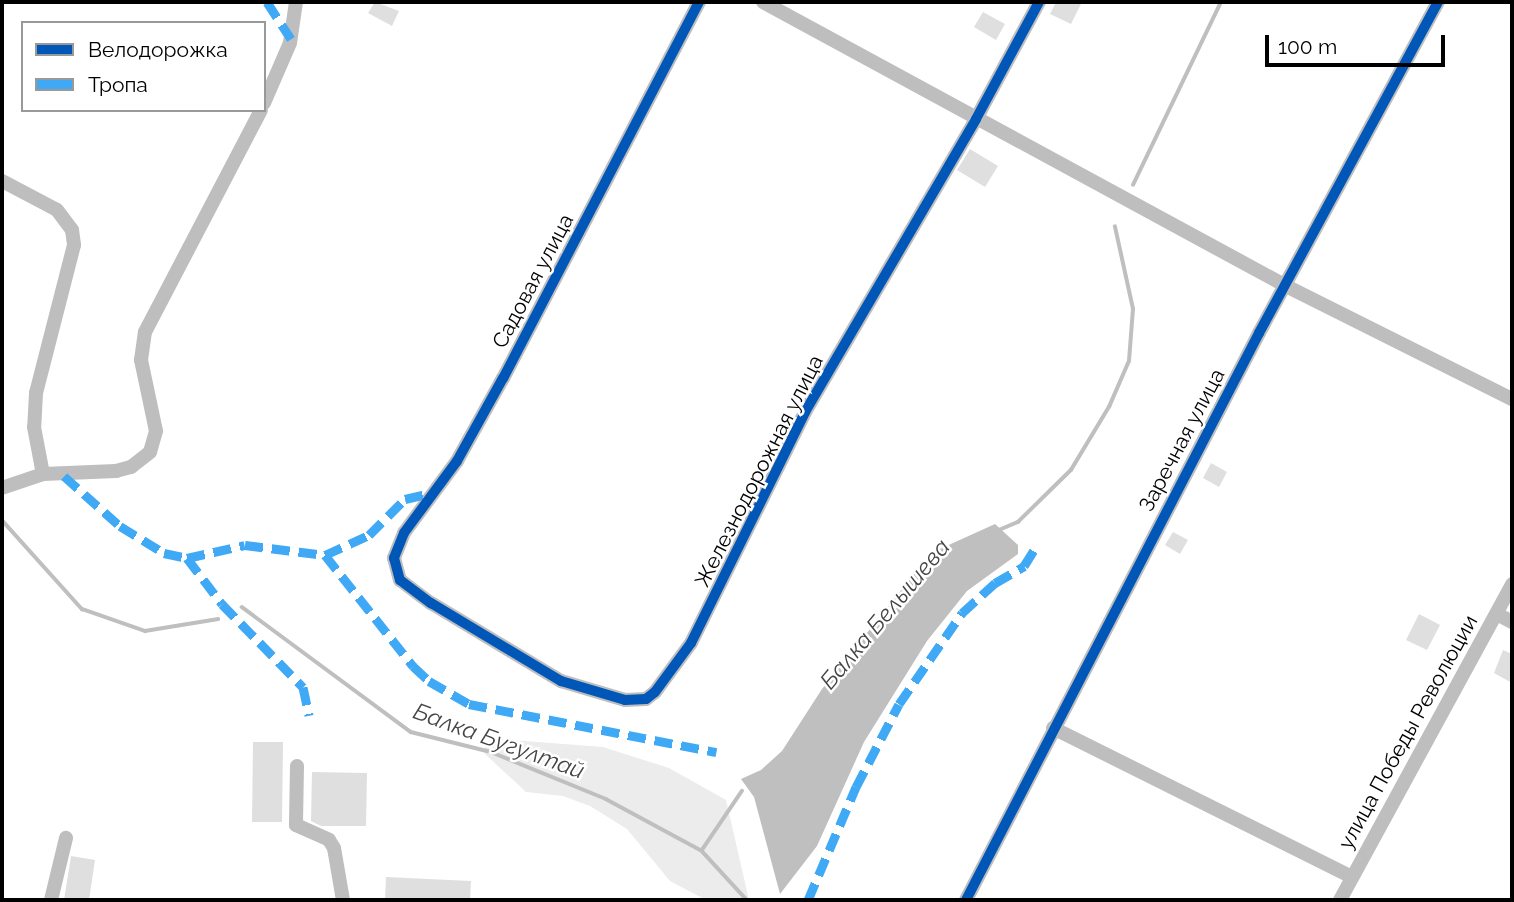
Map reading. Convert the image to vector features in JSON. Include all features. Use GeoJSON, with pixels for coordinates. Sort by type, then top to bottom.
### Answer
{"type":"FeatureCollection","features":[{"type":"Feature","properties":{"kind":"street"},"geometry":{"type":"LineString","coordinates":[[266,98],[290,43],[296,2]]}},
{"type":"Feature","properties":{"kind":"street","name":"Садовая улица"},"geometry":{"type":"LineString","coordinates":[[395,570],[396,547],[430,493],[457,461],[699,2]]}},
{"type":"Feature","properties":{"kind":"street"},"geometry":{"type":"LineString","coordinates":[[763,2],[1286,286],[1512,399]]}},
{"type":"Feature","properties":{"kind":"street","name":"Железнодорожная улица"},"geometry":{"type":"LineString","coordinates":[[395,570],[410,590],[561,681],[625,700],[646,699],[655,692],[716,599],[805,412],[976,119],[1039,2]]}},
{"type":"Feature","properties":{"kind":"street","name":"Заречная улица"},"geometry":{"type":"LineString","coordinates":[[966,900],[1053,728],[1438,2]]}},
{"type":"Feature","properties":{"kind":"street"},"geometry":{"type":"LineString","coordinates":[[2,488],[43,474],[116,471],[131,467],[150,452],[156,431],[141,360],[145,332],[260,112]]}},
{"type":"Feature","properties":{"kind":"street"},"geometry":{"type":"LineString","coordinates":[[2,181],[57,209],[72,230],[72,261],[36,393],[34,427],[43,474]]}},
{"type":"Feature","properties":{"kind":"street","name":"улица Победы Революции"},"geometry":{"type":"LineString","coordinates":[[1340,900],[1512,584]]}},
{"type":"Feature","properties":{"kind":"street"},"geometry":{"type":"LineString","coordinates":[[1497,614],[1512,622]]}},
{"type":"Feature","properties":{"kind":"street"},"geometry":{"type":"LineString","coordinates":[[1053,728],[1352,877]]}},
{"type":"Feature","properties":{"kind":"street"},"geometry":{"type":"LineString","coordinates":[[297,766],[296,825],[328,840],[334,848],[343,900]]}},
{"type":"Feature","properties":{"kind":"street"},"geometry":{"type":"LineString","coordinates":[[51,900],[66,838]]}},
{"type":"Feature","properties":{"kind":"shaded area"},"geometry":{"type":"Polygon","coordinates":[[[497,739],[603,747],[669,768],[726,800],[749,900],[706,900],[670,881],[627,829],[590,806],[563,796],[526,792],[485,754],[485,747],[497,739]]]}},
{"type":"Feature","properties":{"kind":"water"},"geometry":{"type":"Polygon","coordinates":[[[995,524],[1018,545],[1018,554],[967,591],[927,641],[864,742],[817,846],[780,894],[754,797],[741,779],[761,770],[782,751],[822,689],[931,553],[995,524]]]}},
{"type":"Feature","properties":{"kind":"building"},"geometry":{"type":"Polygon","coordinates":[[[375,2],[399,11],[392,26],[368,13],[375,2]]]}},
{"type":"Feature","properties":{"kind":"building"},"geometry":{"type":"Polygon","coordinates":[[[1056,2],[1082,2],[1071,24],[1050,14],[1056,2]]]}},
{"type":"Feature","properties":{"kind":"building"},"geometry":{"type":"Polygon","coordinates":[[[983,12],[1005,24],[996,40],[974,27],[983,12]]]}},
{"type":"Feature","properties":{"kind":"building"},"geometry":{"type":"Polygon","coordinates":[[[970,149],[998,166],[985,187],[957,170],[970,149]]]}},
{"type":"Feature","properties":{"kind":"building"},"geometry":{"type":"Polygon","coordinates":[[[1211,463],[1227,472],[1219,487],[1203,478],[1211,463]]]}},
{"type":"Feature","properties":{"kind":"building"},"geometry":{"type":"Polygon","coordinates":[[[1173,532],[1188,540],[1180,554],[1165,545],[1173,532]]]}},
{"type":"Feature","properties":{"kind":"building"},"geometry":{"type":"Polygon","coordinates":[[[1419,614],[1440,625],[1427,650],[1406,640],[1419,614]]]}},
{"type":"Feature","properties":{"kind":"building"},"geometry":{"type":"Polygon","coordinates":[[[1503,650],[1512,654],[1512,683],[1494,673],[1503,650]]]}},
{"type":"Feature","properties":{"kind":"building"},"geometry":{"type":"Polygon","coordinates":[[[253,742],[283,742],[282,822],[252,822],[253,742]]]}},
{"type":"Feature","properties":{"kind":"building"},"geometry":{"type":"Polygon","coordinates":[[[312,772],[367,773],[366,826],[321,826],[311,821],[312,772]]]}},
{"type":"Feature","properties":{"kind":"building"},"geometry":{"type":"Polygon","coordinates":[[[71,856],[95,860],[89,900],[64,900],[71,856]]]}},
{"type":"Feature","properties":{"kind":"building"},"geometry":{"type":"Polygon","coordinates":[[[386,877],[471,881],[470,900],[385,900],[386,877]]]}},
{"type":"Feature","properties":{"kind":"waterway","name":"Балка Белышева"},"geometry":{"type":"LineString","coordinates":[[1133,185],[1221,2]]}},
{"type":"Feature","properties":{"kind":"waterway","name":"Балка Белышева"},"geometry":{"type":"LineString","coordinates":[[999,530],[1018,522],[1071,470],[1109,407],[1129,361],[1133,309],[1115,227]]}},
{"type":"Feature","properties":{"kind":"waterway","name":"Балка Бугултай"},"geometry":{"type":"LineString","coordinates":[[2,520],[82,609],[145,631],[218,619]]}},
{"type":"Feature","properties":{"kind":"waterway","name":"Балка Бугултай"},"geometry":{"type":"LineString","coordinates":[[242,607],[411,732],[491,752],[606,799],[702,851],[747,900]]}},
{"type":"Feature","properties":{"kind":"waterway","name":"Балка Белышева"},"geometry":{"type":"LineString","coordinates":[[702,850],[742,791]]}},
{"type":"Feature","properties":{"kind":"marked path"},"geometry":{"type":"LineString","coordinates":[[267,2],[291,39]]}},
{"type":"Feature","properties":{"kind":"marked path"},"geometry":{"type":"LineString","coordinates":[[64,476],[120,526],[164,553],[187,558],[245,545],[325,555],[413,666],[429,681],[469,704],[716,752]]}},
{"type":"Feature","properties":{"kind":"marked path"},"geometry":{"type":"LineString","coordinates":[[325,555],[369,535],[405,499],[430,493]]}},
{"type":"Feature","properties":{"kind":"marked path"},"geometry":{"type":"LineString","coordinates":[[808,900],[856,787],[899,704],[962,613],[995,583],[1024,566],[1036,547]]}},
{"type":"Feature","properties":{"kind":"marked path"},"geometry":{"type":"LineString","coordinates":[[187,558],[222,604],[303,687],[309,715]]}},
{"type":"Feature","properties":{"kind":"cycle path"},"geometry":{"type":"LineString","coordinates":[[699,2],[503,378],[457,461],[404,533],[394,558],[400,580],[431,603],[561,681],[625,700],[646,699],[655,692],[691,643],[805,412],[976,119],[1039,2]]}},
{"type":"Feature","properties":{"kind":"cycle path"},"geometry":{"type":"LineString","coordinates":[[966,900],[1259,333],[1438,2]]}}]}
